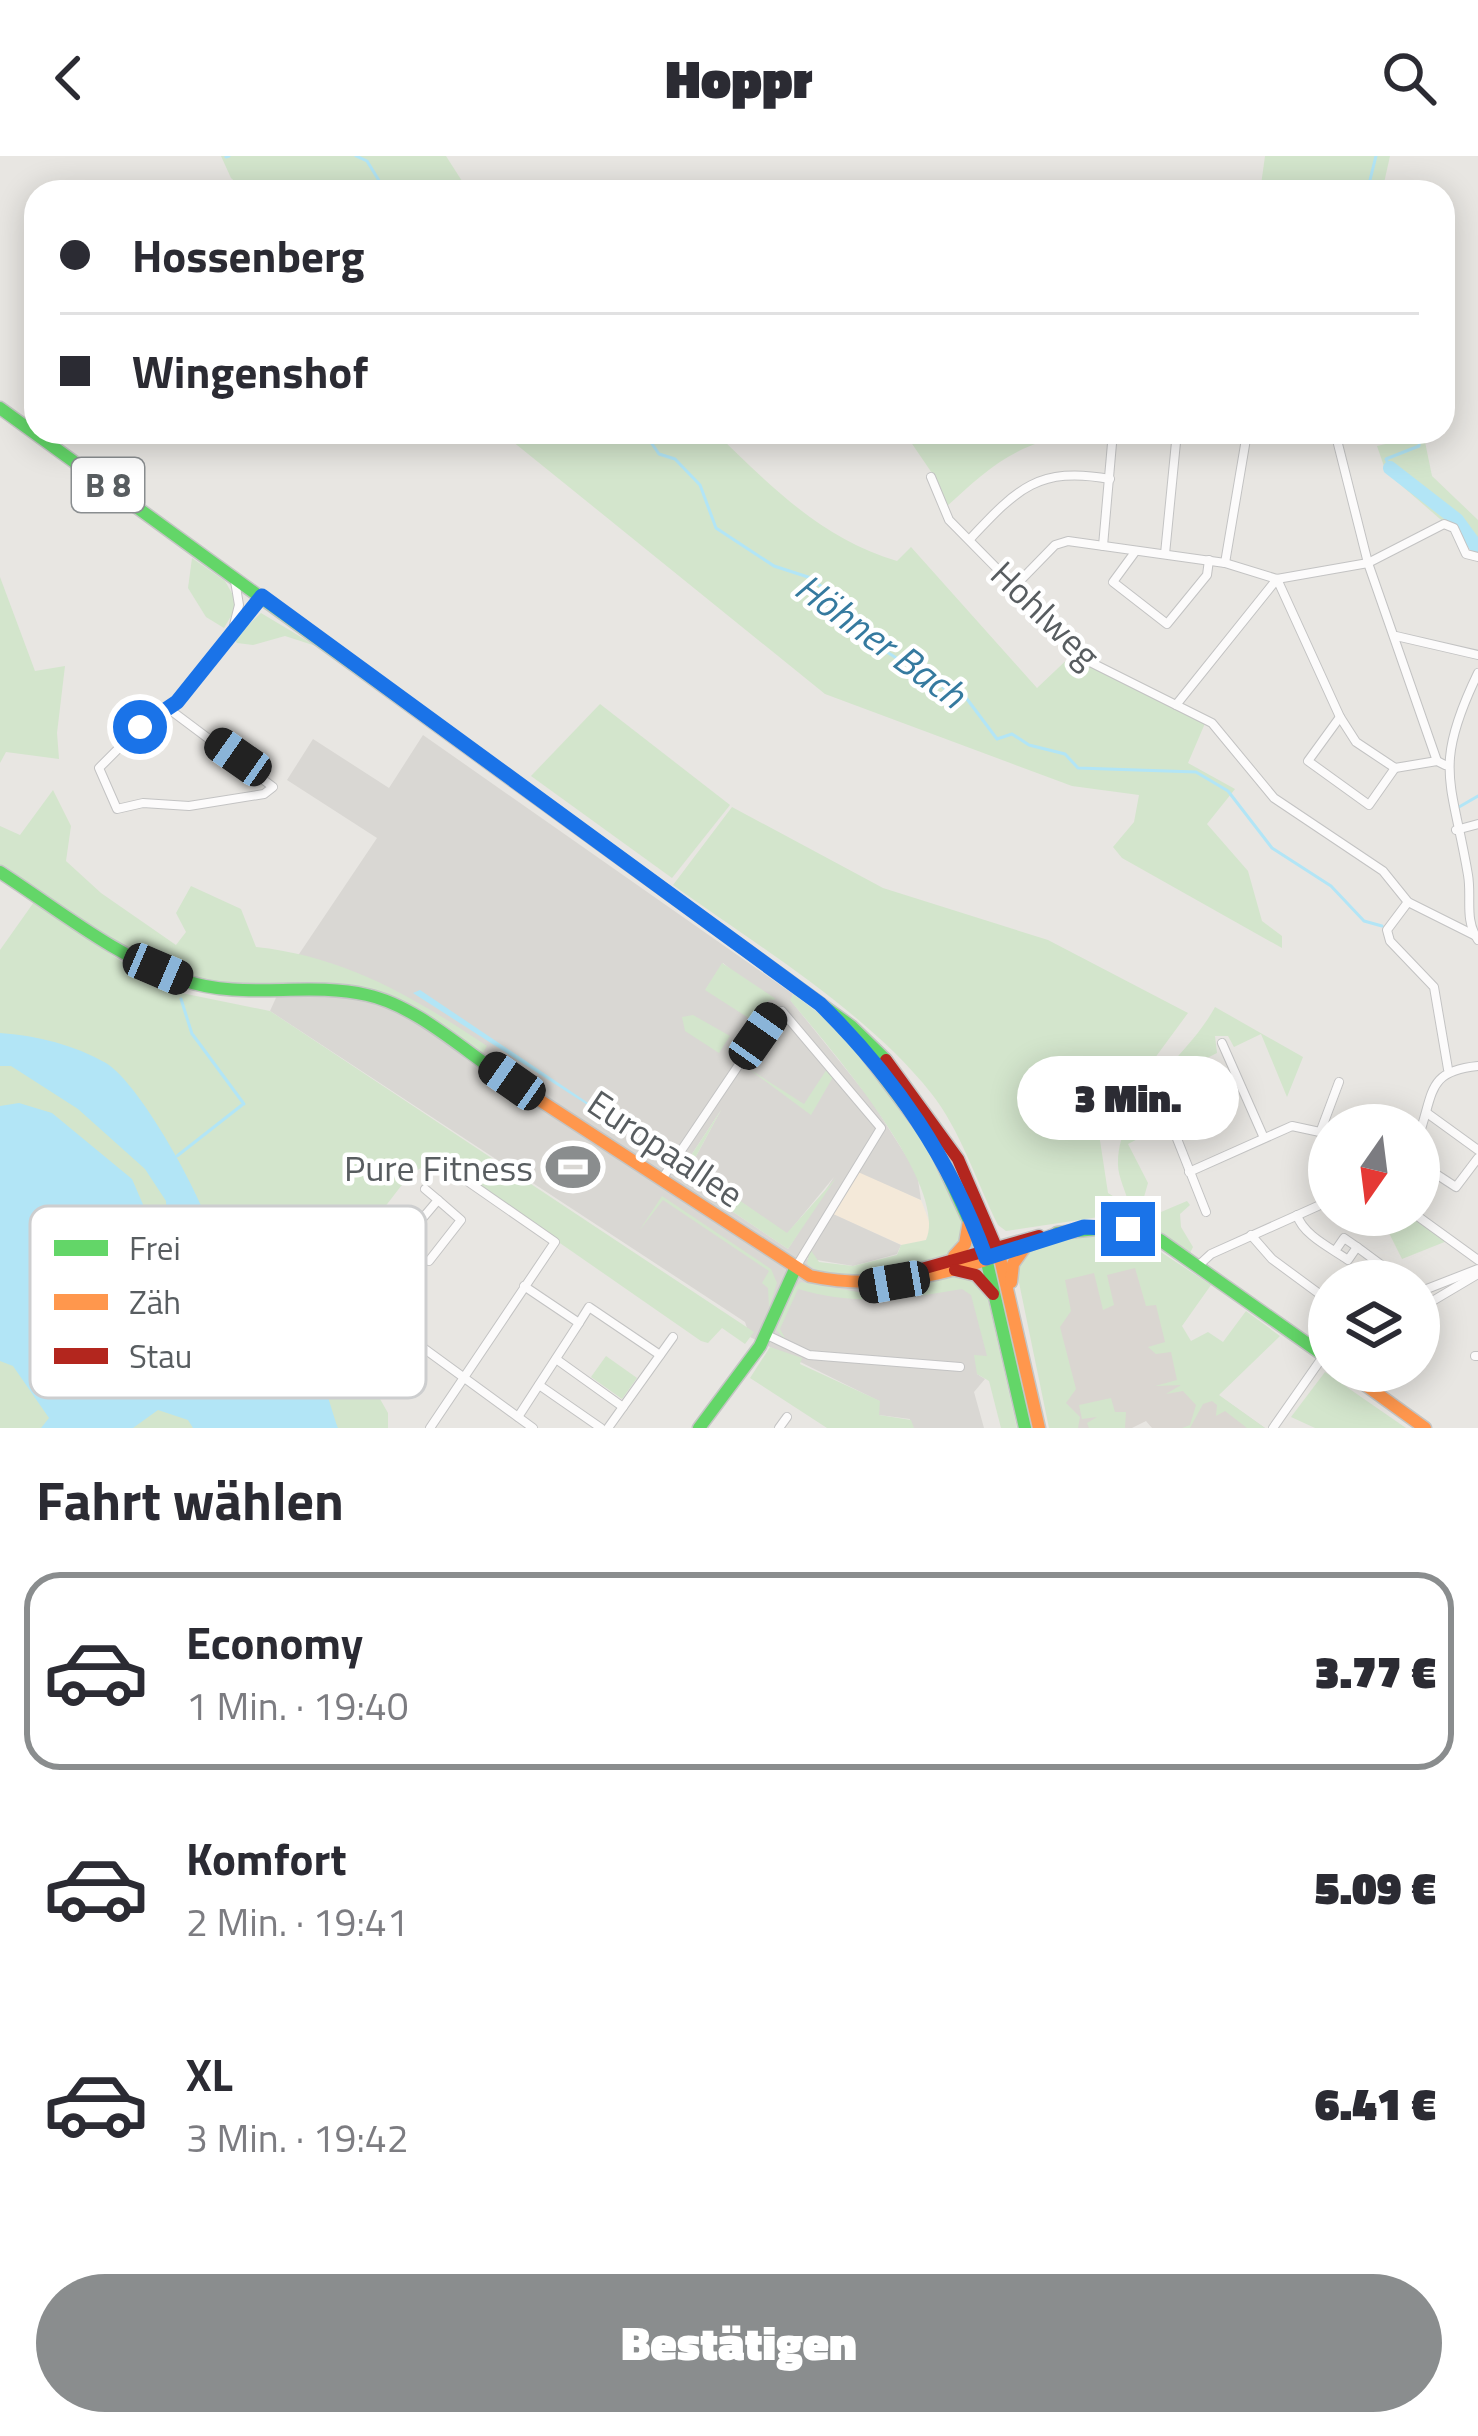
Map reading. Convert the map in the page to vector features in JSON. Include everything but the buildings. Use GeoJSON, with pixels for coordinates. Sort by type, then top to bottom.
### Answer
{"type":"FeatureCollection","features":[{"type":"Feature","properties":{"kind":"main road","name":"B 8"},"geometry":{"type":"LineString","coordinates":[[50,444],[820,1004],[906,1078],[948,1140],[977,1196],[991,1251]]}},
{"type":"Feature","properties":{"kind":"main road","name":"Europaallee"},"geometry":{"type":"LineString","coordinates":[[0,872],[158,969],[211,988],[335,989],[387,1000],[795,1269],[847,1285],[894,1282],[991,1251]]}},
{"type":"Feature","properties":{"kind":"main road","name":"B 8"},"geometry":{"type":"LineString","coordinates":[[820,1004],[874,1058],[934,1144],[991,1251]]}},
{"type":"Feature","properties":{"kind":"main road"},"geometry":{"type":"LineString","coordinates":[[954,1256],[965,1244],[970,1214]]}},
{"type":"Feature","properties":{"kind":"main road"},"geometry":{"type":"LineString","coordinates":[[991,1251],[1094,1226],[1128,1229],[1160,1240],[1308,1344]]}},
{"type":"Feature","properties":{"kind":"main road"},"geometry":{"type":"LineString","coordinates":[[991,1251],[1025,1246],[1059,1233]]}},
{"type":"Feature","properties":{"kind":"main road"},"geometry":{"type":"LineString","coordinates":[[1025,1246],[1003,1295],[1025,1428]]}},
{"type":"Feature","properties":{"kind":"main road","name":"Europaallee"},"geometry":{"type":"LineString","coordinates":[[894,1282],[954,1256],[991,1251]]}},
{"type":"Feature","properties":{"kind":"main road"},"geometry":{"type":"LineString","coordinates":[[991,1251],[1039,1428]]}},
{"type":"Feature","properties":{"kind":"main road"},"geometry":{"type":"LineString","coordinates":[[699,1428],[766,1335],[795,1269]]}},
{"type":"Feature","properties":{"kind":"main road"},"geometry":{"type":"LineString","coordinates":[[945,1269],[976,1275],[1003,1295]]}},
{"type":"Feature","properties":{"kind":"main road"},"geometry":{"type":"LineString","coordinates":[[1375,1392],[1425,1428]]}},
{"type":"Feature","properties":{"kind":"street"},"geometry":{"type":"LineString","coordinates":[[1102,546],[1112,444]]}},
{"type":"Feature","properties":{"kind":"street"},"geometry":{"type":"LineString","coordinates":[[1165,554],[1176,444]]}},
{"type":"Feature","properties":{"kind":"street"},"geometry":{"type":"LineString","coordinates":[[1225,563],[1245,444]]}},
{"type":"Feature","properties":{"kind":"street"},"geometry":{"type":"LineString","coordinates":[[1338,444],[1368,563],[1441,763],[1469,878],[1476,938]]}},
{"type":"Feature","properties":{"kind":"street"},"geometry":{"type":"LineString","coordinates":[[970,538],[1010,497],[1036,480],[1079,474],[1110,479]]}},
{"type":"Feature","properties":{"kind":"street","name":"Hohlweg"},"geometry":{"type":"LineString","coordinates":[[931,477],[940,509],[1099,669],[1212,723],[1274,798],[1383,871],[1408,902],[1476,938]]}},
{"type":"Feature","properties":{"kind":"street"},"geometry":{"type":"LineString","coordinates":[[1015,586],[1061,542],[1209,560],[1276,579],[1368,563],[1444,524],[1454,528],[1466,554],[1478,557]]}},
{"type":"Feature","properties":{"kind":"street"},"geometry":{"type":"LineString","coordinates":[[1136,550],[1113,582],[1167,624],[1207,574],[1209,560]]}},
{"type":"Feature","properties":{"kind":"street"},"geometry":{"type":"LineString","coordinates":[[233,576],[238,610],[233,626]]}},
{"type":"Feature","properties":{"kind":"street"},"geometry":{"type":"LineString","coordinates":[[1176,705],[1276,579]]}},
{"type":"Feature","properties":{"kind":"street"},"geometry":{"type":"LineString","coordinates":[[1276,579],[1356,742],[1395,768],[1441,763]]}},
{"type":"Feature","properties":{"kind":"street"},"geometry":{"type":"LineString","coordinates":[[238,610],[251,598],[262,596]]}},
{"type":"Feature","properties":{"kind":"street"},"geometry":{"type":"LineString","coordinates":[[169,709],[273,787],[264,794],[189,806],[143,803],[117,809],[99,768],[140,727],[169,709],[262,596]]}},
{"type":"Feature","properties":{"kind":"street"},"geometry":{"type":"LineString","coordinates":[[1394,636],[1478,655]]}},
{"type":"Feature","properties":{"kind":"street"},"geometry":{"type":"LineString","coordinates":[[1441,763],[1478,673]]}},
{"type":"Feature","properties":{"kind":"street"},"geometry":{"type":"LineString","coordinates":[[1340,717],[1308,761],[1369,805],[1395,768]]}},
{"type":"Feature","properties":{"kind":"street"},"geometry":{"type":"LineString","coordinates":[[1456,830],[1478,824]]}},
{"type":"Feature","properties":{"kind":"street"},"geometry":{"type":"LineString","coordinates":[[1408,902],[1387,930],[1390,941],[1434,987],[1448,1069]]}},
{"type":"Feature","properties":{"kind":"street"},"geometry":{"type":"LineString","coordinates":[[662,1179],[773,1015],[782,1011],[880,1128],[795,1269]]}},
{"type":"Feature","properties":{"kind":"street"},"geometry":{"type":"LineString","coordinates":[[1222,1043],[1264,1138]]}},
{"type":"Feature","properties":{"kind":"street"},"geometry":{"type":"LineString","coordinates":[[1429,1104],[1433,1088],[1448,1069],[1478,1066]]}},
{"type":"Feature","properties":{"kind":"street"},"geometry":{"type":"LineString","coordinates":[[1333,1104],[1339,1082]]}},
{"type":"Feature","properties":{"kind":"street"},"geometry":{"type":"LineString","coordinates":[[1166,1111],[1206,1212]]}},
{"type":"Feature","properties":{"kind":"street"},"geometry":{"type":"LineString","coordinates":[[1440,1124],[1478,1154],[1456,1187],[1440,1177]]}},
{"type":"Feature","properties":{"kind":"street"},"geometry":{"type":"LineString","coordinates":[[1190,1172],[1297,1125],[1308,1128]]}},
{"type":"Feature","properties":{"kind":"street"},"geometry":{"type":"LineString","coordinates":[[430,1428],[555,1242],[434,1158]]}},
{"type":"Feature","properties":{"kind":"street"},"geometry":{"type":"LineString","coordinates":[[424,1189],[461,1220],[429,1261]]}},
{"type":"Feature","properties":{"kind":"street"},"geometry":{"type":"LineString","coordinates":[[426,1213],[438,1200]]}},
{"type":"Feature","properties":{"kind":"street"},"geometry":{"type":"LineString","coordinates":[[1198,1265],[1308,1210]]}},
{"type":"Feature","properties":{"kind":"street"},"geometry":{"type":"LineString","coordinates":[[1297,1215],[1300,1226],[1348,1260],[1357,1247]]}},
{"type":"Feature","properties":{"kind":"street"},"geometry":{"type":"LineString","coordinates":[[1440,1232],[1478,1260]]}},
{"type":"Feature","properties":{"kind":"street"},"geometry":{"type":"LineString","coordinates":[[1251,1235],[1272,1259],[1308,1286]]}},
{"type":"Feature","properties":{"kind":"street"},"geometry":{"type":"LineString","coordinates":[[1335,1251],[1344,1238],[1375,1260]]}},
{"type":"Feature","properties":{"kind":"street"},"geometry":{"type":"LineString","coordinates":[[1440,1285],[1478,1272]]}},
{"type":"Feature","properties":{"kind":"street"},"geometry":{"type":"LineString","coordinates":[[1440,1296],[1478,1272]]}},
{"type":"Feature","properties":{"kind":"street"},"geometry":{"type":"LineString","coordinates":[[524,1286],[578,1323]]}},
{"type":"Feature","properties":{"kind":"street"},"geometry":{"type":"LineString","coordinates":[[518,1417],[589,1307],[660,1355]]}},
{"type":"Feature","properties":{"kind":"street"},"geometry":{"type":"LineString","coordinates":[[766,1335],[809,1355],[959,1367]]}},
{"type":"Feature","properties":{"kind":"street"},"geometry":{"type":"LineString","coordinates":[[539,1385],[604,1428],[673,1337]]}},
{"type":"Feature","properties":{"kind":"street"},"geometry":{"type":"LineString","coordinates":[[426,1351],[533,1428]]}},
{"type":"Feature","properties":{"kind":"street"},"geometry":{"type":"LineString","coordinates":[[556,1359],[623,1407]]}},
{"type":"Feature","properties":{"kind":"street"},"geometry":{"type":"LineString","coordinates":[[1273,1428],[1308,1381]]}},
{"type":"Feature","properties":{"kind":"street"},"geometry":{"type":"LineString","coordinates":[[779,1428],[787,1417]]}},
{"type":"Feature","properties":{"kind":"shaded area"},"geometry":{"type":"Polygon","coordinates":[[[423,735],[793,994],[791,1001],[870,1099],[917,1173],[921,1200],[858,1172],[831,1213],[901,1245],[897,1254],[853,1266],[805,1258],[843,1277],[906,1270],[964,1221],[1002,1365],[977,1374],[985,1379],[974,1392],[984,1428],[911,1428],[910,1419],[879,1415],[879,1401],[750,1337],[745,1322],[270,1011],[289,969],[377,838],[287,780],[313,739],[389,788],[423,735]],[[723,963],[706,989],[766,1004],[768,1001],[723,963]],[[721,1110],[678,1175],[788,1249],[834,1177],[787,1234],[734,1197],[729,1201],[687,1173],[721,1110]]]}},
{"type":"Feature","properties":{"kind":"shaded area"},"geometry":{"type":"Polygon","coordinates":[[[858,1171],[921,1200],[931,1226],[926,1240],[906,1247],[830,1213],[858,1171]]]}},
{"type":"Feature","properties":{"kind":"shaded area"},"geometry":{"type":"Polygon","coordinates":[[[1139,1248],[1208,1388],[1265,1428],[1152,1428],[1146,1421],[1132,1428],[1068,1428],[1041,1262],[1139,1248]]]}},
{"type":"Feature","properties":{"kind":"green space"},"geometry":{"type":"Polygon","coordinates":[[[221,156],[446,156],[461,180],[233,180],[221,156]]]}},
{"type":"Feature","properties":{"kind":"green space"},"geometry":{"type":"Polygon","coordinates":[[[1265,156],[1390,156],[1385,180],[1262,180],[1265,156]]]}},
{"type":"Feature","properties":{"kind":"green space"},"geometry":{"type":"Polygon","coordinates":[[[516,444],[728,444],[777,490],[845,539],[897,561],[911,547],[1037,688],[1075,652],[1206,721],[1188,763],[1235,789],[1207,824],[1248,871],[1262,921],[1282,936],[1282,948],[1122,858],[1113,847],[1134,822],[1139,795],[1072,786],[825,694],[516,444]]]}},
{"type":"Feature","properties":{"kind":"green space"},"geometry":{"type":"Polygon","coordinates":[[[912,444],[1035,444],[989,470],[945,508],[936,479],[912,444]]]}},
{"type":"Feature","properties":{"kind":"green space"},"geometry":{"type":"Polygon","coordinates":[[[1425,444],[1432,476],[1478,520],[1478,552],[1386,472],[1377,446],[1425,444]]]}},
{"type":"Feature","properties":{"kind":"green space"},"geometry":{"type":"Polygon","coordinates":[[[192,558],[225,581],[238,604],[224,628],[206,617],[188,588],[192,558]]]}},
{"type":"Feature","properties":{"kind":"green space"},"geometry":{"type":"Polygon","coordinates":[[[0,577],[35,671],[65,666],[57,733],[59,759],[6,752],[0,763],[0,577]]]}},
{"type":"Feature","properties":{"kind":"green space"},"geometry":{"type":"Polygon","coordinates":[[[261,613],[316,646],[285,636],[253,645],[237,643],[234,639],[261,613]]]}},
{"type":"Feature","properties":{"kind":"green space"},"geometry":{"type":"Polygon","coordinates":[[[600,704],[730,805],[672,878],[531,776],[600,704]]]}},
{"type":"Feature","properties":{"kind":"green space"},"geometry":{"type":"Polygon","coordinates":[[[53,790],[71,826],[66,861],[101,893],[176,945],[186,932],[176,913],[191,886],[241,909],[256,947],[319,959],[377,982],[487,1046],[483,1053],[414,1008],[377,991],[336,984],[256,987],[208,981],[153,960],[100,932],[0,867],[0,826],[20,835],[53,790]]]}},
{"type":"Feature","properties":{"kind":"green space"},"geometry":{"type":"Polygon","coordinates":[[[732,807],[883,888],[1048,940],[1188,1013],[1099,1134],[1108,1193],[1129,1206],[1118,1162],[1130,1118],[1215,1007],[1303,1057],[1287,1097],[1261,1034],[1234,1047],[1228,1036],[1215,1036],[1217,1053],[1199,1062],[1203,1071],[1186,1080],[1192,1095],[1162,1107],[1151,1132],[1128,1144],[1148,1183],[1144,1197],[1161,1212],[1187,1201],[1190,1205],[1180,1214],[1181,1227],[1193,1247],[1190,1253],[1119,1214],[1006,1231],[998,1225],[951,1123],[905,1063],[810,981],[673,885],[732,807]]]}},
{"type":"Feature","properties":{"kind":"green space"},"geometry":{"type":"Polygon","coordinates":[[[34,902],[162,989],[270,1011],[754,1332],[745,1344],[722,1328],[708,1343],[701,1341],[436,1157],[408,1177],[386,1206],[30,1206],[30,1398],[379,1398],[388,1413],[388,1428],[0,1428],[0,950],[34,902]]]}},
{"type":"Feature","properties":{"kind":"green space"},"geometry":{"type":"Polygon","coordinates":[[[722,963],[776,999],[768,1001],[758,1024],[705,990],[722,963]]]}},
{"type":"Feature","properties":{"kind":"green space"},"geometry":{"type":"Polygon","coordinates":[[[793,994],[863,1052],[928,1146],[962,1227],[960,1243],[949,1255],[912,1269],[861,1278],[838,1277],[807,1264],[810,1249],[819,1262],[853,1266],[897,1255],[901,1245],[926,1240],[929,1215],[903,1151],[790,1000],[793,994]]]}},
{"type":"Feature","properties":{"kind":"green space"},"geometry":{"type":"Polygon","coordinates":[[[693,1015],[730,1036],[719,1053],[685,1031],[682,1017],[693,1015]]]}},
{"type":"Feature","properties":{"kind":"green space"},"geometry":{"type":"Polygon","coordinates":[[[749,1069],[804,1104],[827,1069],[833,1077],[811,1115],[749,1069]]]}},
{"type":"Feature","properties":{"kind":"green space"},"geometry":{"type":"Polygon","coordinates":[[[721,1110],[687,1173],[729,1201],[733,1196],[787,1233],[836,1178],[788,1249],[678,1175],[721,1110]]]}},
{"type":"Feature","properties":{"kind":"green space"},"geometry":{"type":"Polygon","coordinates":[[[662,1196],[771,1269],[777,1283],[769,1307],[768,1288],[762,1283],[769,1271],[663,1200],[639,1231],[662,1196]]]}},
{"type":"Feature","properties":{"kind":"green space"},"geometry":{"type":"Polygon","coordinates":[[[1113,1232],[1141,1239],[1211,1285],[1182,1326],[1191,1341],[1208,1332],[1223,1342],[1246,1311],[1280,1336],[1219,1395],[1265,1428],[1247,1428],[1225,1411],[1216,1416],[1217,1405],[1212,1401],[1203,1404],[1190,1428],[1182,1428],[1190,1425],[1196,1405],[1183,1391],[1166,1394],[1181,1385],[1155,1386],[1177,1380],[1171,1352],[1156,1354],[1148,1347],[1165,1342],[1156,1305],[1146,1306],[1135,1268],[1107,1275],[1114,1305],[1103,1310],[1094,1273],[1065,1280],[1071,1311],[1060,1327],[1076,1389],[1066,1403],[1080,1417],[1078,1428],[1049,1428],[1016,1268],[1023,1256],[1045,1242],[1113,1232]]]}},
{"type":"Feature","properties":{"kind":"green space"},"geometry":{"type":"Polygon","coordinates":[[[1390,1236],[1440,1236],[1447,1241],[1402,1259],[1390,1236]]]}},
{"type":"Feature","properties":{"kind":"green space"},"geometry":{"type":"Polygon","coordinates":[[[955,1274],[976,1278],[986,1291],[1017,1428],[1001,1428],[989,1381],[977,1374],[974,1355],[987,1356],[971,1295],[962,1289],[880,1299],[840,1298],[798,1289],[780,1329],[786,1340],[776,1330],[793,1289],[801,1282],[869,1294],[955,1274]]]}},
{"type":"Feature","properties":{"kind":"green space"},"geometry":{"type":"Polygon","coordinates":[[[770,1347],[802,1358],[800,1364],[880,1401],[879,1415],[911,1420],[914,1428],[827,1428],[750,1378],[770,1347]]]}},
{"type":"Feature","properties":{"kind":"green space"},"geometry":{"type":"Polygon","coordinates":[[[606,1356],[637,1378],[622,1399],[591,1377],[606,1356]]]}},
{"type":"Feature","properties":{"kind":"green space"},"geometry":{"type":"Polygon","coordinates":[[[1310,1392],[1354,1392],[1406,1428],[1315,1428],[1291,1417],[1310,1392]]]}},
{"type":"Feature","properties":{"kind":"green space"},"geometry":{"type":"Polygon","coordinates":[[[1111,1398],[1115,1412],[1126,1412],[1125,1428],[1089,1428],[1087,1423],[1097,1417],[1082,1419],[1079,1405],[1111,1398]]]}},
{"type":"Feature","properties":{"kind":"water"},"geometry":{"type":"Polygon","coordinates":[[[420,990],[624,1127],[625,1129],[413,993],[420,990]]]}},
{"type":"Feature","properties":{"kind":"water"},"geometry":{"type":"Polygon","coordinates":[[[0,1033],[54,1042],[106,1063],[143,1103],[201,1206],[166,1206],[145,1169],[78,1109],[11,1066],[0,1066],[0,1033]]]}},
{"type":"Feature","properties":{"kind":"water"},"geometry":{"type":"Polygon","coordinates":[[[19,1103],[52,1113],[132,1179],[144,1206],[30,1206],[30,1391],[13,1366],[0,1361],[0,1106],[19,1103]]]}},
{"type":"Feature","properties":{"kind":"water"},"geometry":{"type":"Polygon","coordinates":[[[35,1398],[328,1398],[338,1428],[193,1428],[188,1420],[158,1410],[133,1428],[41,1428],[49,1418],[35,1398]]]}},
{"type":"Feature","properties":{"kind":"waterway","name":"Höhner Bach"},"geometry":{"type":"LineString","coordinates":[[356,156],[367,161],[379,180]]}},
{"type":"Feature","properties":{"kind":"waterway"},"geometry":{"type":"LineString","coordinates":[[1370,180],[1376,156]]}},
{"type":"Feature","properties":{"kind":"waterway","name":"Höhner Bach"},"geometry":{"type":"LineString","coordinates":[[652,444],[700,485],[716,528],[774,566],[811,578],[823,588],[832,611],[870,641],[901,661],[929,670],[944,688],[964,695],[997,739],[1012,734],[1029,745],[1065,754],[1078,768],[1196,772],[1228,791],[1272,848],[1331,886],[1364,921],[1382,926]]}},
{"type":"Feature","properties":{"kind":"waterway"},"geometry":{"type":"LineString","coordinates":[[1390,468],[1386,459],[1419,444]]}},
{"type":"Feature","properties":{"kind":"waterway"},"geometry":{"type":"LineString","coordinates":[[1390,468],[1457,520],[1478,549]]}},
{"type":"Feature","properties":{"kind":"waterway","name":"Höhner Bach"},"geometry":{"type":"LineString","coordinates":[[1459,807],[1478,796]]}},
{"type":"Feature","properties":{"kind":"waterway"},"geometry":{"type":"LineString","coordinates":[[181,999],[192,1034]]}},
{"type":"Feature","properties":{"kind":"waterway"},"geometry":{"type":"LineString","coordinates":[[193,1035],[244,1104]]}},
{"type":"Feature","properties":{"kind":"waterway"},"geometry":{"type":"LineString","coordinates":[[177,1156],[242,1105]]}},
{"type":"Feature","properties":{"kind":"traffic: fast"},"geometry":{"type":"LineString","coordinates":[[0,408],[24,425]]}},
{"type":"Feature","properties":{"kind":"traffic: fast"},"geometry":{"type":"LineString","coordinates":[[50,444],[851,1026],[886,1060]]}},
{"type":"Feature","properties":{"kind":"traffic: fast"},"geometry":{"type":"LineString","coordinates":[[0,872],[111,946],[158,970],[205,986],[344,991],[385,1000],[420,1018],[501,1075]]}},
{"type":"Feature","properties":{"kind":"traffic: fast"},"geometry":{"type":"LineString","coordinates":[[855,1039],[932,1141],[986,1258]]}},
{"type":"Feature","properties":{"kind":"traffic: fast"},"geometry":{"type":"LineString","coordinates":[[1057,1233],[1117,1227],[1160,1240],[1308,1344]]}},
{"type":"Feature","properties":{"kind":"traffic: fast"},"geometry":{"type":"LineString","coordinates":[[986,1258],[1025,1428]]}},
{"type":"Feature","properties":{"kind":"traffic: fast"},"geometry":{"type":"LineString","coordinates":[[699,1428],[760,1346],[795,1269]]}},
{"type":"Feature","properties":{"kind":"traffic: slow"},"geometry":{"type":"LineString","coordinates":[[501,1075],[810,1276],[874,1282],[937,1274],[1059,1233]]}},
{"type":"Feature","properties":{"kind":"traffic: slow"},"geometry":{"type":"LineString","coordinates":[[954,1256],[965,1244],[969,1221]]}},
{"type":"Feature","properties":{"kind":"traffic: slow"},"geometry":{"type":"LineString","coordinates":[[1011,1282],[1013,1264],[1025,1247]]}},
{"type":"Feature","properties":{"kind":"traffic: slow"},"geometry":{"type":"LineString","coordinates":[[999,1254],[1039,1428]]}},
{"type":"Feature","properties":{"kind":"traffic: slow"},"geometry":{"type":"LineString","coordinates":[[1375,1392],[1425,1428]]}},
{"type":"Feature","properties":{"kind":"traffic: jam"},"geometry":{"type":"LineString","coordinates":[[886,1060],[958,1159],[999,1254]]}},
{"type":"Feature","properties":{"kind":"traffic: jam"},"geometry":{"type":"LineString","coordinates":[[918,1270],[1039,1236]]}},
{"type":"Feature","properties":{"kind":"traffic: jam"},"geometry":{"type":"LineString","coordinates":[[955,1270],[976,1275],[993,1294]]}},
{"type":"Feature","properties":{"kind":"place","name":"Pure Fitness"},"geometry":{"type":"Point","coordinates":[573,1167]}},
{"type":"Feature","properties":{"kind":"route"},"geometry":{"type":"LineString","coordinates":[[140,727],[177,702],[233,626],[262,596],[820,1004],[874,1058],[908,1103],[957,1187],[986,1258],[1084,1227],[1128,1229]]}}]}
